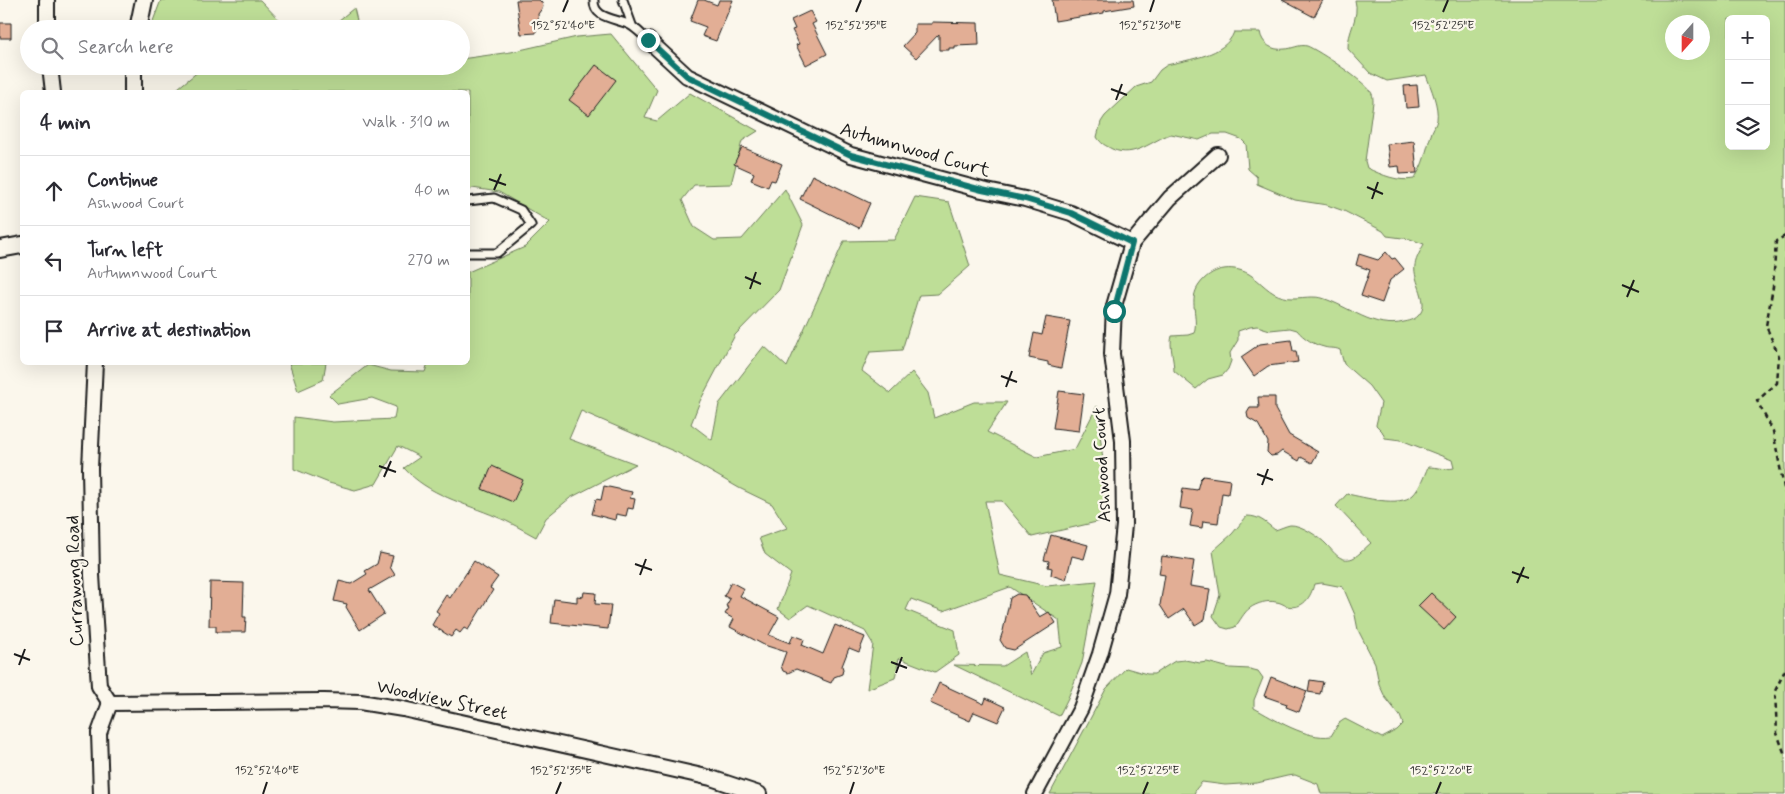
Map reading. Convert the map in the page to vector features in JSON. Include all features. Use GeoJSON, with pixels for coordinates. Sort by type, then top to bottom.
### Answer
{"type":"FeatureCollection","features":[{"type":"Feature","properties":{"kind":"street"},"geometry":{"type":"LineString","coordinates":[[47,0],[47,20]]}},
{"type":"Feature","properties":{"kind":"street"},"geometry":{"type":"LineString","coordinates":[[140,20],[144,0]]}},
{"type":"Feature","properties":{"kind":"street","name":"Autumnwood Court"},"geometry":{"type":"LineString","coordinates":[[648,40],[687,76],[851,155],[982,190],[1025,199],[1071,213],[1132,243]]}},
{"type":"Feature","properties":{"kind":"street"},"geometry":{"type":"LineString","coordinates":[[51,75],[53,90]]}},
{"type":"Feature","properties":{"kind":"street"},"geometry":{"type":"LineString","coordinates":[[133,75],[133,90]]}},
{"type":"Feature","properties":{"kind":"street","name":"Ashwood Court"},"geometry":{"type":"LineString","coordinates":[[1035,794],[1081,708],[1100,654],[1117,594],[1124,516],[1123,441],[1112,347],[1114,306],[1132,243],[1170,198],[1218,155]]}},
{"type":"Feature","properties":{"kind":"street"},"geometry":{"type":"LineString","coordinates":[[0,249],[20,245]]}},
{"type":"Feature","properties":{"kind":"street","name":"Currawong Road"},"geometry":{"type":"LineString","coordinates":[[95,365],[90,468],[92,575],[99,686],[110,703]]}},
{"type":"Feature","properties":{"kind":"street","name":"Woodview Street"},"geometry":{"type":"LineString","coordinates":[[110,703],[360,702],[403,709],[702,776],[759,794]]}},
{"type":"Feature","properties":{"kind":"street"},"geometry":{"type":"LineString","coordinates":[[101,794],[100,733],[110,703]]}},
{"type":"Feature","properties":{"kind":"lane"},"geometry":{"type":"LineString","coordinates":[[594,0],[594,7],[600,15],[632,25],[648,40]]}},
{"type":"Feature","properties":{"kind":"lane"},"geometry":{"type":"LineString","coordinates":[[623,0],[632,25]]}},
{"type":"Feature","properties":{"kind":"lane"},"geometry":{"type":"LineString","coordinates":[[470,201],[494,198],[521,210],[531,225],[497,252],[470,253]]}},
{"type":"Feature","properties":{"kind":"path"},"geometry":{"type":"LineString","coordinates":[[1785,236],[1776,241],[1773,287],[1766,326],[1779,356],[1776,383],[1757,401],[1773,431],[1785,493]]}},
{"type":"Feature","properties":{"kind":"path"},"geometry":{"type":"LineString","coordinates":[[1785,670],[1775,691],[1777,733],[1785,755]]}},
{"type":"Feature","properties":{"kind":"green space"},"geometry":{"type":"Polygon","coordinates":[[[161,0],[260,0],[279,20],[153,20],[161,0]]]}},
{"type":"Feature","properties":{"kind":"green space"},"geometry":{"type":"Polygon","coordinates":[[[1355,0],[1785,0],[1785,794],[1321,794],[1318,784],[1295,775],[1257,783],[1225,785],[1202,782],[1194,794],[1050,794],[1106,689],[1126,668],[1154,674],[1175,661],[1185,660],[1258,671],[1263,678],[1254,700],[1254,708],[1291,728],[1312,735],[1331,736],[1339,723],[1345,719],[1382,738],[1397,730],[1403,724],[1400,716],[1385,697],[1379,684],[1375,663],[1358,630],[1355,615],[1343,587],[1322,583],[1314,584],[1308,598],[1302,604],[1293,607],[1273,601],[1259,603],[1244,614],[1235,627],[1228,629],[1221,627],[1213,616],[1220,595],[1213,551],[1232,534],[1247,516],[1251,516],[1265,522],[1275,530],[1290,525],[1299,527],[1320,538],[1341,558],[1353,558],[1371,543],[1336,506],[1347,494],[1390,501],[1407,499],[1418,489],[1428,467],[1454,468],[1452,460],[1401,440],[1385,438],[1382,431],[1376,425],[1381,403],[1369,386],[1344,364],[1340,350],[1317,345],[1297,330],[1290,328],[1270,330],[1257,326],[1238,331],[1238,340],[1230,353],[1231,361],[1228,369],[1223,375],[1208,379],[1196,389],[1174,371],[1171,340],[1172,336],[1194,333],[1194,297],[1196,291],[1204,279],[1215,271],[1222,269],[1235,269],[1249,274],[1270,291],[1284,297],[1322,298],[1382,323],[1393,324],[1411,320],[1422,311],[1422,298],[1416,278],[1415,265],[1424,244],[1410,239],[1387,236],[1383,231],[1344,211],[1327,205],[1295,200],[1257,184],[1257,177],[1248,169],[1246,144],[1241,139],[1227,134],[1213,134],[1199,140],[1171,134],[1143,148],[1128,152],[1112,149],[1102,143],[1097,137],[1101,122],[1105,116],[1136,87],[1151,82],[1160,70],[1167,65],[1215,51],[1229,40],[1234,32],[1260,32],[1265,43],[1272,48],[1288,49],[1307,46],[1313,49],[1353,75],[1369,89],[1373,102],[1365,161],[1367,168],[1396,179],[1414,179],[1422,163],[1437,120],[1436,103],[1432,91],[1426,75],[1387,81],[1370,73],[1348,49],[1349,37],[1356,13],[1355,0]]]}},
{"type":"Feature","properties":{"kind":"green space"},"geometry":{"type":"Polygon","coordinates":[[[354,8],[357,20],[339,20],[354,8]]]}},
{"type":"Feature","properties":{"kind":"green space"},"geometry":{"type":"Polygon","coordinates":[[[611,34],[657,90],[645,118],[657,121],[690,93],[758,131],[742,141],[731,184],[694,185],[682,200],[694,227],[714,240],[742,239],[785,189],[803,225],[779,290],[735,335],[700,401],[691,424],[712,440],[719,404],[764,346],[787,367],[844,241],[894,240],[915,197],[949,202],[970,266],[938,294],[919,295],[902,350],[870,352],[862,371],[890,393],[912,372],[928,393],[934,418],[974,402],[1007,402],[987,432],[1037,457],[1075,449],[1097,406],[1107,497],[1101,521],[1032,537],[1002,501],[985,501],[1000,575],[1047,586],[1097,581],[1082,663],[1059,716],[954,665],[1003,666],[1025,652],[1031,675],[1043,653],[1062,647],[1059,620],[1010,587],[943,611],[911,599],[906,610],[955,630],[959,655],[935,672],[899,658],[895,678],[867,689],[873,644],[865,631],[808,605],[790,618],[778,609],[791,574],[765,554],[759,538],[787,528],[772,504],[739,488],[678,453],[581,411],[569,439],[636,464],[570,498],[546,518],[536,537],[507,521],[435,492],[424,485],[404,468],[420,457],[398,446],[376,484],[355,490],[329,483],[294,469],[294,417],[333,422],[394,419],[396,407],[372,398],[338,404],[329,395],[368,365],[391,371],[425,372],[427,365],[470,365],[470,271],[525,247],[550,222],[499,192],[472,188],[470,190],[470,90],[175,90],[194,75],[470,75],[470,58],[511,52],[577,37],[611,34]]]}},
{"type":"Feature","properties":{"kind":"green space"},"geometry":{"type":"Polygon","coordinates":[[[290,365],[326,365],[323,380],[298,391],[290,365]]]}},
{"type":"Feature","properties":{"kind":"building"},"geometry":{"type":"Polygon","coordinates":[[[516,0],[539,0],[542,3],[543,7],[538,14],[539,24],[536,25],[536,33],[521,34],[516,0]]]}},
{"type":"Feature","properties":{"kind":"building"},"geometry":{"type":"Polygon","coordinates":[[[698,0],[704,0],[717,5],[719,0],[733,0],[716,41],[702,36],[706,27],[690,21],[698,0]]]}},
{"type":"Feature","properties":{"kind":"building"},"geometry":{"type":"Polygon","coordinates":[[[1052,0],[1133,0],[1134,6],[1055,21],[1052,0]]]}},
{"type":"Feature","properties":{"kind":"building"},"geometry":{"type":"Polygon","coordinates":[[[1282,0],[1323,0],[1314,17],[1282,0]]]}},
{"type":"Feature","properties":{"kind":"building"},"geometry":{"type":"Polygon","coordinates":[[[810,11],[816,22],[812,24],[827,54],[806,65],[796,45],[799,44],[792,30],[795,29],[791,20],[810,11]]]}},
{"type":"Feature","properties":{"kind":"building"},"geometry":{"type":"Polygon","coordinates":[[[932,22],[978,23],[979,45],[955,46],[955,48],[949,48],[949,50],[939,50],[939,34],[916,58],[903,46],[915,33],[915,24],[932,24],[932,22]]]}},
{"type":"Feature","properties":{"kind":"building"},"geometry":{"type":"Polygon","coordinates":[[[0,23],[11,23],[11,38],[0,38],[0,23]]]}},
{"type":"Feature","properties":{"kind":"building"},"geometry":{"type":"Polygon","coordinates":[[[596,65],[616,80],[589,115],[569,100],[596,65]]]}},
{"type":"Feature","properties":{"kind":"building"},"geometry":{"type":"Polygon","coordinates":[[[1417,85],[1419,107],[1406,108],[1404,86],[1417,85]]]}},
{"type":"Feature","properties":{"kind":"building"},"geometry":{"type":"Polygon","coordinates":[[[1414,141],[1417,173],[1400,174],[1399,166],[1390,167],[1387,144],[1414,141]]]}},
{"type":"Feature","properties":{"kind":"building"},"geometry":{"type":"Polygon","coordinates":[[[742,147],[782,164],[775,181],[771,180],[768,187],[751,180],[754,173],[734,164],[742,147]]]}},
{"type":"Feature","properties":{"kind":"building"},"geometry":{"type":"Polygon","coordinates":[[[812,175],[870,203],[859,228],[800,199],[812,175]]]}},
{"type":"Feature","properties":{"kind":"building"},"geometry":{"type":"Polygon","coordinates":[[[1386,252],[1392,259],[1395,258],[1404,269],[1390,280],[1382,303],[1361,296],[1370,270],[1356,265],[1359,254],[1378,260],[1386,252]]]}},
{"type":"Feature","properties":{"kind":"building"},"geometry":{"type":"Polygon","coordinates":[[[1046,317],[1070,321],[1061,368],[1048,365],[1048,362],[1029,358],[1034,333],[1042,335],[1046,317]]]}},
{"type":"Feature","properties":{"kind":"building"},"geometry":{"type":"Polygon","coordinates":[[[1291,340],[1298,362],[1268,366],[1254,376],[1241,357],[1260,344],[1291,340]]]}},
{"type":"Feature","properties":{"kind":"building"},"geometry":{"type":"Polygon","coordinates":[[[1059,391],[1084,394],[1079,431],[1053,428],[1059,391]]]}},
{"type":"Feature","properties":{"kind":"building"},"geometry":{"type":"Polygon","coordinates":[[[1258,397],[1275,397],[1275,409],[1289,435],[1318,452],[1312,463],[1301,457],[1299,461],[1282,451],[1277,455],[1271,456],[1267,452],[1268,442],[1258,424],[1248,418],[1247,413],[1250,408],[1259,408],[1258,397]]]}},
{"type":"Feature","properties":{"kind":"building"},"geometry":{"type":"Polygon","coordinates":[[[492,466],[523,480],[513,502],[482,489],[492,466]]]}},
{"type":"Feature","properties":{"kind":"building"},"geometry":{"type":"Polygon","coordinates":[[[1203,476],[1230,480],[1228,494],[1222,493],[1218,523],[1203,521],[1202,528],[1190,526],[1193,510],[1180,508],[1183,488],[1197,490],[1200,479],[1203,476]]]}},
{"type":"Feature","properties":{"kind":"building"},"geometry":{"type":"Polygon","coordinates":[[[604,486],[632,492],[630,498],[635,499],[633,509],[628,508],[626,516],[616,514],[615,520],[592,514],[596,499],[601,500],[604,486]]]}},
{"type":"Feature","properties":{"kind":"building"},"geometry":{"type":"Polygon","coordinates":[[[1051,535],[1088,545],[1084,559],[1072,556],[1066,580],[1051,575],[1052,568],[1048,567],[1049,561],[1044,560],[1051,535]]]}},
{"type":"Feature","properties":{"kind":"building"},"geometry":{"type":"Polygon","coordinates":[[[380,553],[393,556],[390,567],[395,575],[369,590],[384,614],[360,630],[346,607],[347,604],[334,601],[339,581],[351,584],[367,574],[365,571],[377,564],[380,553]]]}},
{"type":"Feature","properties":{"kind":"building"},"geometry":{"type":"Polygon","coordinates":[[[1162,556],[1194,561],[1190,586],[1210,589],[1205,619],[1195,625],[1184,609],[1169,619],[1160,605],[1165,575],[1159,574],[1162,556]]]}},
{"type":"Feature","properties":{"kind":"building"},"geometry":{"type":"Polygon","coordinates":[[[474,561],[498,577],[490,588],[493,590],[468,630],[464,628],[460,633],[456,630],[451,637],[432,625],[439,613],[436,611],[446,595],[450,598],[474,561]]]}},
{"type":"Feature","properties":{"kind":"building"},"geometry":{"type":"Polygon","coordinates":[[[210,582],[244,583],[243,617],[246,617],[245,632],[216,632],[216,626],[209,626],[210,582]]]}},
{"type":"Feature","properties":{"kind":"building"},"geometry":{"type":"Polygon","coordinates":[[[731,582],[744,589],[740,596],[779,617],[769,635],[790,643],[793,635],[804,639],[802,645],[823,654],[835,625],[865,637],[859,652],[849,648],[842,666],[842,674],[834,677],[831,683],[796,669],[788,673],[783,671],[781,666],[786,652],[764,645],[730,627],[734,619],[725,614],[729,608],[726,606],[730,599],[724,596],[731,582]]]}},
{"type":"Feature","properties":{"kind":"building"},"geometry":{"type":"Polygon","coordinates":[[[584,592],[596,593],[595,604],[611,605],[608,629],[551,623],[554,599],[577,602],[577,596],[583,597],[584,592]]]}},
{"type":"Feature","properties":{"kind":"building"},"geometry":{"type":"Polygon","coordinates":[[[1431,593],[1456,617],[1444,630],[1418,606],[1431,593]]]}},
{"type":"Feature","properties":{"kind":"building"},"geometry":{"type":"Polygon","coordinates":[[[1017,594],[1025,595],[1040,617],[1049,612],[1056,623],[1014,650],[1005,648],[1000,640],[1010,598],[1017,594]]]}},
{"type":"Feature","properties":{"kind":"building"},"geometry":{"type":"Polygon","coordinates":[[[1271,677],[1307,691],[1299,712],[1286,707],[1287,704],[1264,696],[1271,677]]]}},
{"type":"Feature","properties":{"kind":"building"},"geometry":{"type":"Polygon","coordinates":[[[1310,680],[1323,682],[1320,694],[1308,692],[1310,680]]]}},
{"type":"Feature","properties":{"kind":"building"},"geometry":{"type":"Polygon","coordinates":[[[939,683],[984,704],[986,698],[1005,707],[998,722],[974,712],[970,721],[930,703],[939,683]]]}},
{"type":"Feature","properties":{"kind":"route"},"geometry":{"type":"LineString","coordinates":[[648,40],[687,76],[851,155],[982,190],[1025,199],[1071,213],[1132,243],[1114,311]]}}]}
